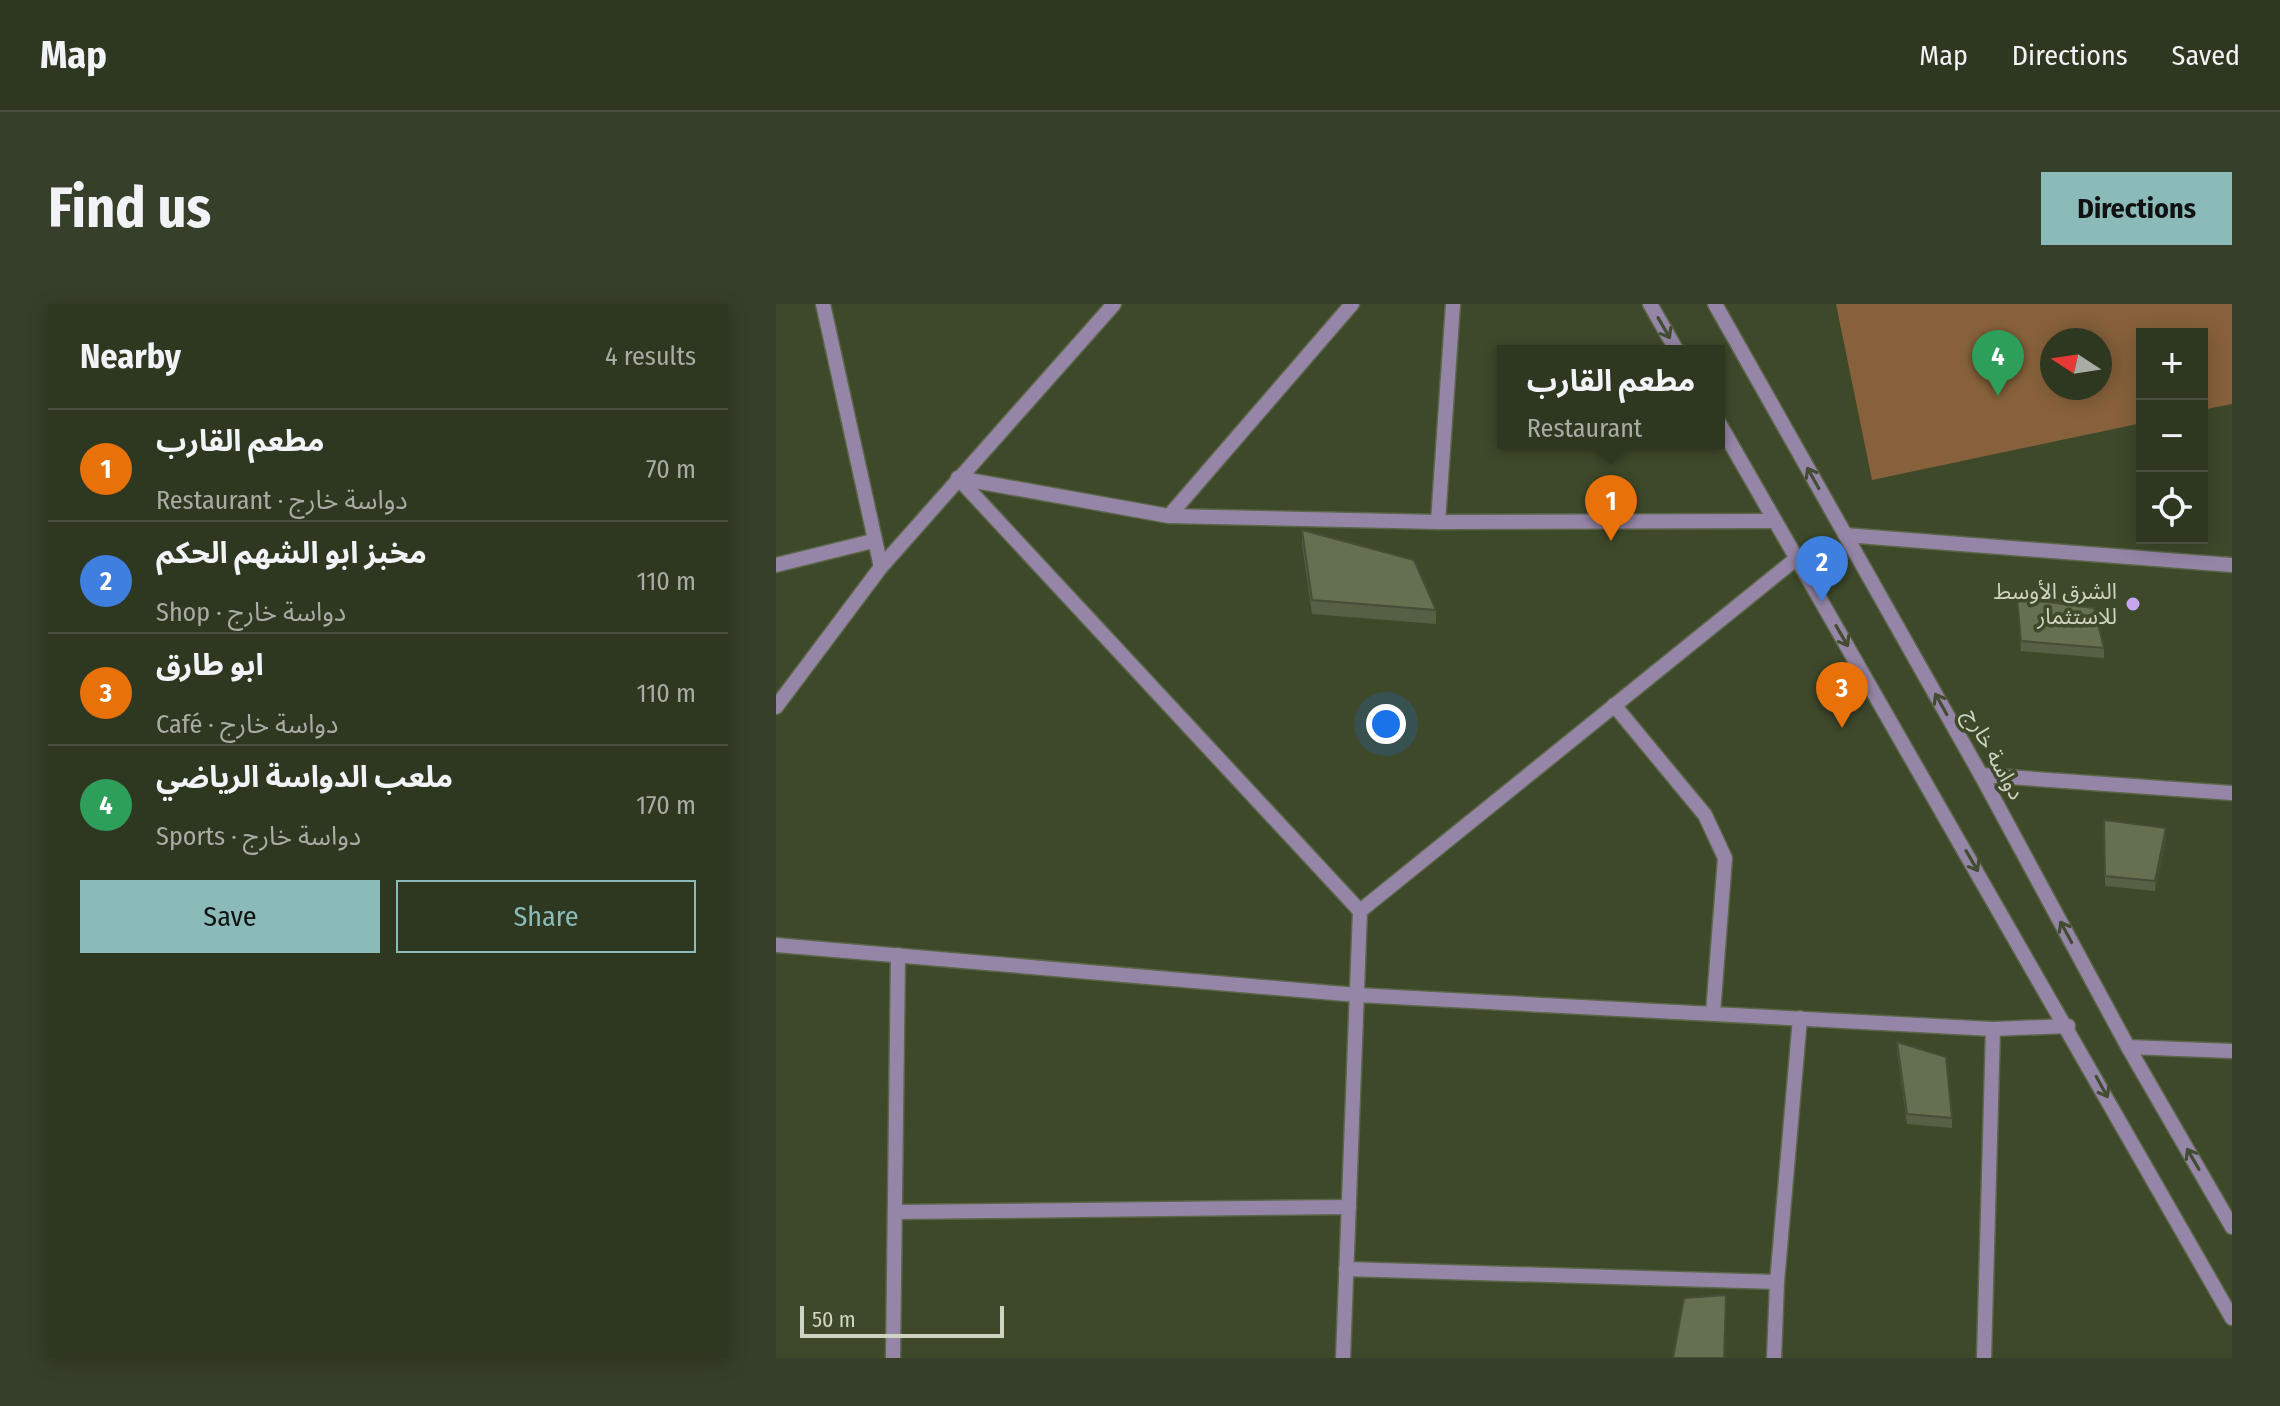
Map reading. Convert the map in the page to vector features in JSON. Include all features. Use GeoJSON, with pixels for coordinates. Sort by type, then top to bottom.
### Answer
{"type":"FeatureCollection","features":[{"type":"Feature","properties":{"kind":"street"},"geometry":{"type":"LineString","coordinates":[[823,304],[881,567]]}},
{"type":"Feature","properties":{"kind":"street"},"geometry":{"type":"LineString","coordinates":[[776,707],[881,567],[1114,304]]}},
{"type":"Feature","properties":{"kind":"street"},"geometry":{"type":"LineString","coordinates":[[1169,516],[1352,304]]}},
{"type":"Feature","properties":{"kind":"street"},"geometry":{"type":"LineString","coordinates":[[1438,522],[1453,304]]}},
{"type":"Feature","properties":{"kind":"street"},"geometry":{"type":"LineString","coordinates":[[1650,304],[1674,345]]}},
{"type":"Feature","properties":{"kind":"street","name":"دواسة خارج"},"geometry":{"type":"LineString","coordinates":[[1715,304],[1981,775],[2128,1047],[2232,1227]]}},
{"type":"Feature","properties":{"kind":"street"},"geometry":{"type":"LineString","coordinates":[[1725,434],[2068,1026],[2232,1318]]}},
{"type":"Feature","properties":{"kind":"street"},"geometry":{"type":"LineString","coordinates":[[958,478],[1169,516],[1438,522],[1775,521]]}},
{"type":"Feature","properties":{"kind":"street"},"geometry":{"type":"LineString","coordinates":[[958,478],[1360,911],[1343,1358]]}},
{"type":"Feature","properties":{"kind":"street"},"geometry":{"type":"LineString","coordinates":[[1845,535],[2232,565]]}},
{"type":"Feature","properties":{"kind":"street"},"geometry":{"type":"LineString","coordinates":[[776,565],[873,541]]}},
{"type":"Feature","properties":{"kind":"street"},"geometry":{"type":"LineString","coordinates":[[1360,911],[1797,558]]}},
{"type":"Feature","properties":{"kind":"street"},"geometry":{"type":"LineString","coordinates":[[1614,705],[1705,815],[1725,858],[1713,1013]]}},
{"type":"Feature","properties":{"kind":"street"},"geometry":{"type":"LineString","coordinates":[[1981,775],[2232,793]]}},
{"type":"Feature","properties":{"kind":"street"},"geometry":{"type":"LineString","coordinates":[[776,945],[1357,995],[1993,1029],[2068,1026]]}},
{"type":"Feature","properties":{"kind":"street"},"geometry":{"type":"LineString","coordinates":[[893,1358],[898,955]]}},
{"type":"Feature","properties":{"kind":"street"},"geometry":{"type":"LineString","coordinates":[[1774,1358],[1777,1282],[1800,1018]]}},
{"type":"Feature","properties":{"kind":"street"},"geometry":{"type":"LineString","coordinates":[[1984,1358],[1993,1029]]}},
{"type":"Feature","properties":{"kind":"street"},"geometry":{"type":"LineString","coordinates":[[2128,1047],[2232,1051]]}},
{"type":"Feature","properties":{"kind":"street"},"geometry":{"type":"LineString","coordinates":[[897,1212],[1349,1207]]}},
{"type":"Feature","properties":{"kind":"street"},"geometry":{"type":"LineString","coordinates":[[1346,1269],[1777,1282]]}},
{"type":"Feature","properties":{"kind":"shaded area"},"geometry":{"type":"Polygon","coordinates":[[[1836,304],[2232,304],[2232,404],[2208,409],[2208,328],[2136,328],[2136,424],[1872,480],[1836,304]]]}},
{"type":"Feature","properties":{"kind":"building"},"geometry":{"type":"Polygon","coordinates":[[[1302,530],[1414,560],[1436,610],[1312,600],[1302,530]]]}},
{"type":"Feature","properties":{"kind":"building"},"geometry":{"type":"Polygon","coordinates":[[[2017,598],[2094,608],[2104,648],[2021,641],[2017,598]]]}},
{"type":"Feature","properties":{"kind":"building"},"geometry":{"type":"Polygon","coordinates":[[[2104,820],[2166,828],[2155,881],[2105,876],[2104,820]]]}},
{"type":"Feature","properties":{"kind":"building"},"geometry":{"type":"Polygon","coordinates":[[[1897,1042],[1946,1057],[1952,1118],[1907,1114],[1897,1042]]]}},
{"type":"Feature","properties":{"kind":"building"},"geometry":{"type":"Polygon","coordinates":[[[1726,1295],[1724,1358],[1673,1358],[1684,1298],[1726,1295]]]}},
{"type":"Feature","properties":{"kind":"place","name":"ملعب الدواسة الرياضي"},"geometry":{"type":"Point","coordinates":[1998,396]}},
{"type":"Feature","properties":{"kind":"place","name":"مطعم القارب"},"geometry":{"type":"Point","coordinates":[1611,541]}},
{"type":"Feature","properties":{"kind":"place","name":"مخبز ابو الشهم الحكم"},"geometry":{"type":"Point","coordinates":[1822,602]}},
{"type":"Feature","properties":{"kind":"place","name":"الشرق الأوسط للاستثمار"},"geometry":{"type":"Point","coordinates":[2133,604]}},
{"type":"Feature","properties":{"kind":"place","name":"ابو طارق"},"geometry":{"type":"Point","coordinates":[1842,728]}}]}
